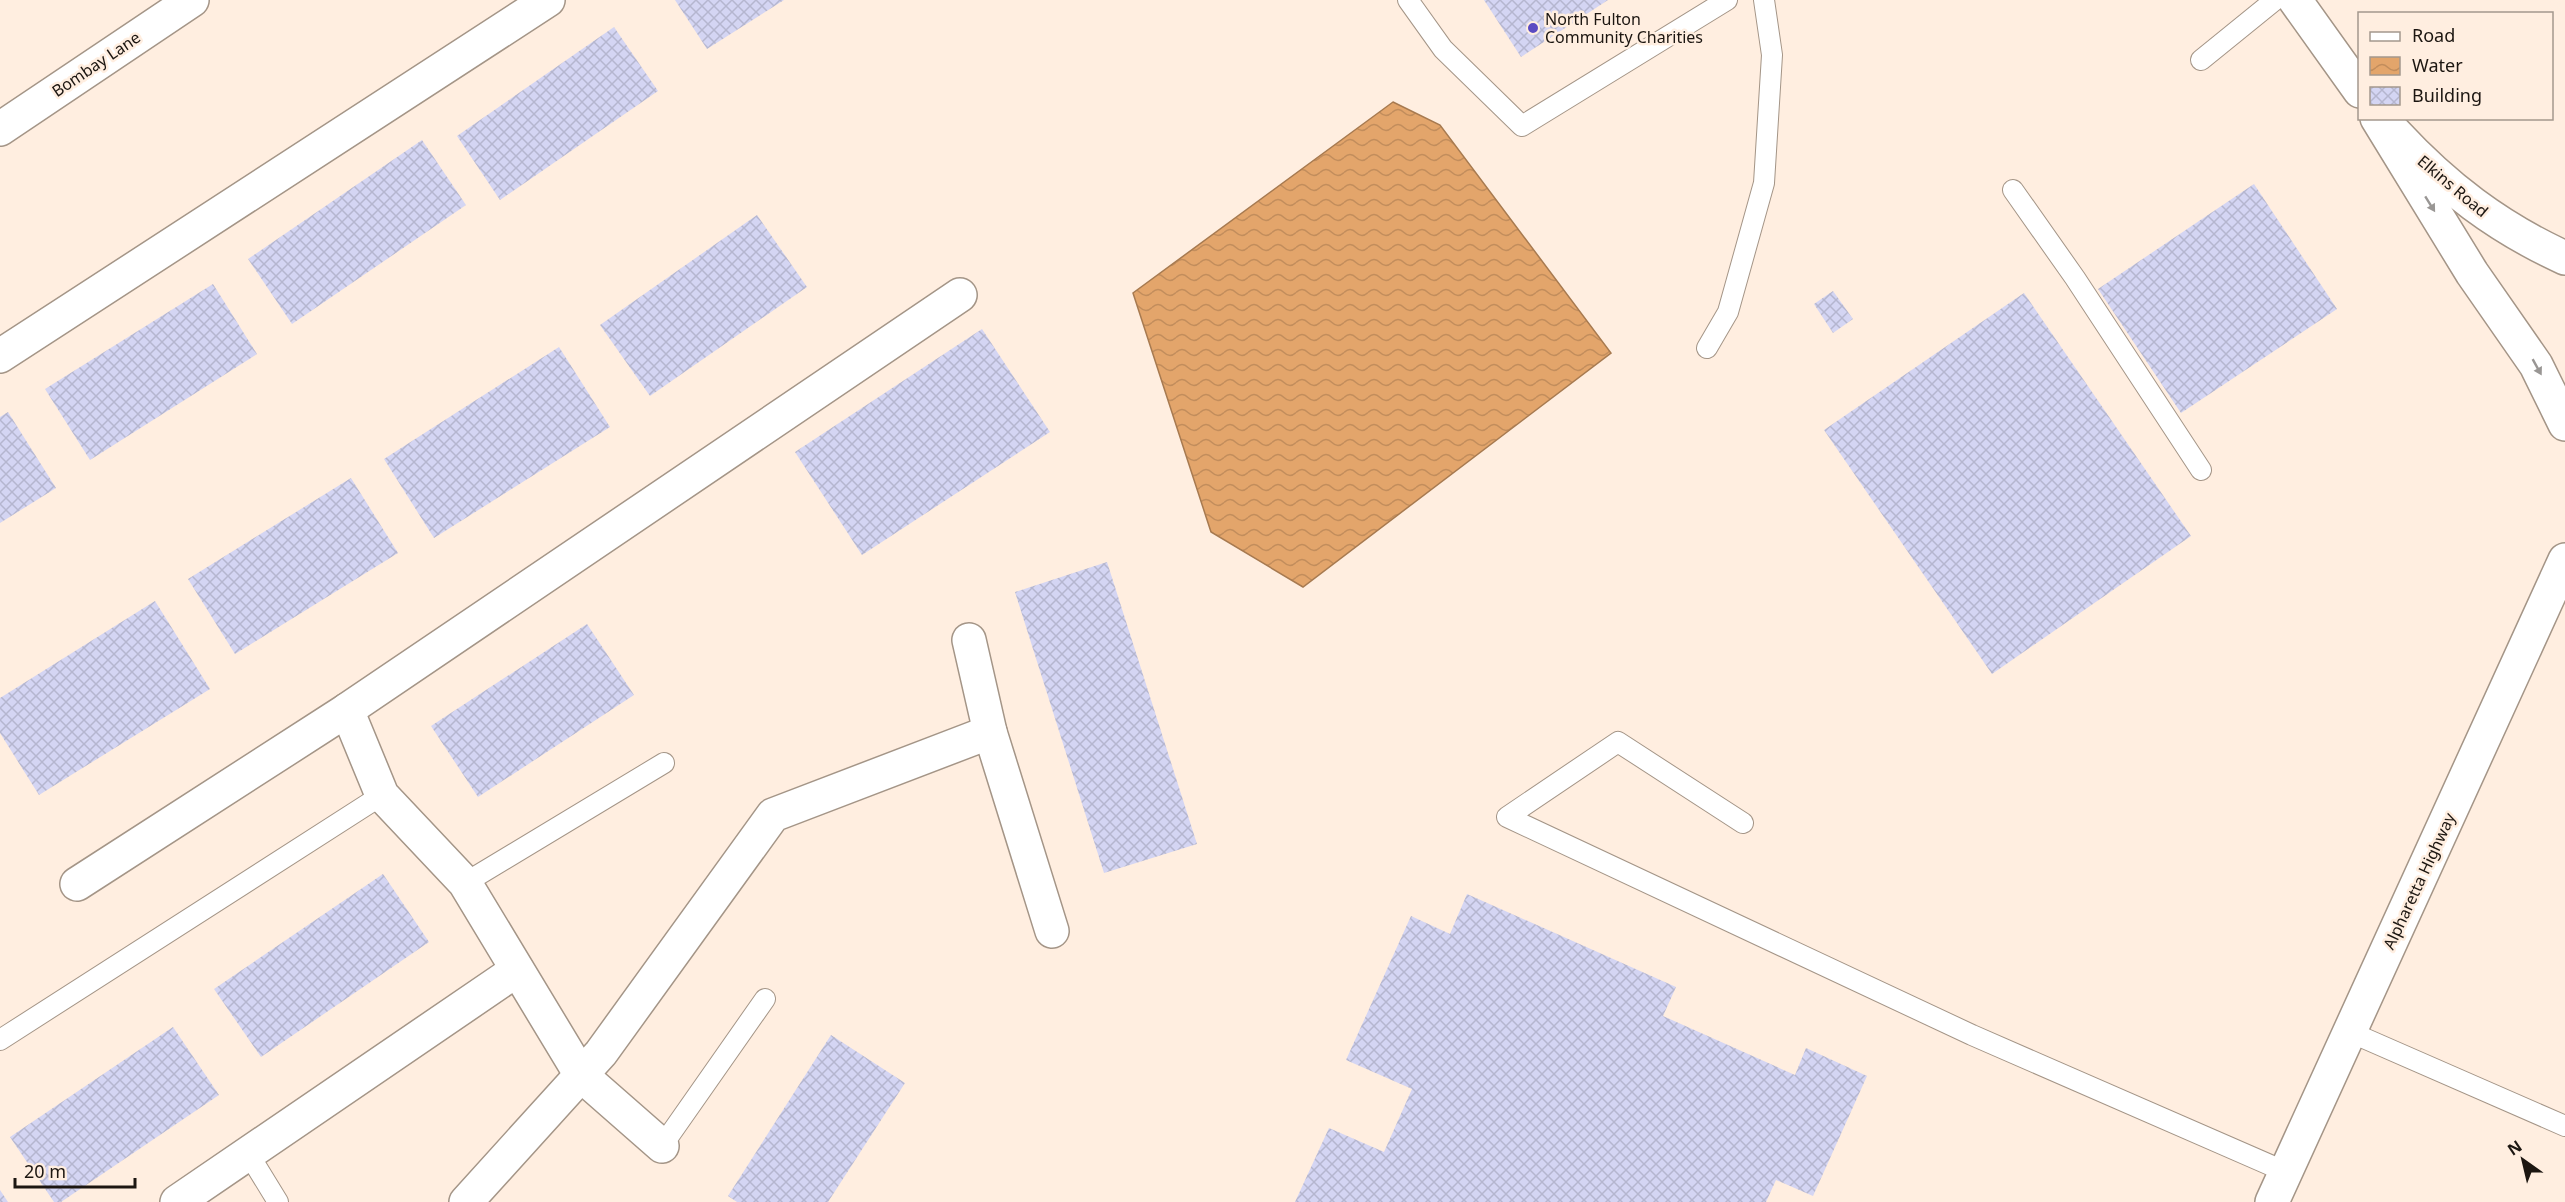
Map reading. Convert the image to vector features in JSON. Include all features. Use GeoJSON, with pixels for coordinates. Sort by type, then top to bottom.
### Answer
{"type":"FeatureCollection","features":[{"type":"Feature","properties":{"kind":"main road","name":"Bombay Lane"},"geometry":{"type":"LineString","coordinates":[[0,129],[192,0]]}},
{"type":"Feature","properties":{"kind":"main road"},"geometry":{"type":"LineString","coordinates":[[0,356],[548,0]]}},
{"type":"Feature","properties":{"kind":"main road"},"geometry":{"type":"LineString","coordinates":[[2295,0],[2358,88]]}},
{"type":"Feature","properties":{"kind":"main road"},"geometry":{"type":"LineString","coordinates":[[2378,120],[2472,273],[2536,365],[2565,424]]}},
{"type":"Feature","properties":{"kind":"main road","name":"Elkins Road"},"geometry":{"type":"LineString","coordinates":[[2384,120],[2423,163],[2474,208],[2537,245],[2565,258]]}},
{"type":"Feature","properties":{"kind":"main road"},"geometry":{"type":"LineString","coordinates":[[77,884],[346,710],[960,295]]}},
{"type":"Feature","properties":{"kind":"main road","name":"Alpharetta Highway"},"geometry":{"type":"LineString","coordinates":[[2272,1202],[2565,560]]}},
{"type":"Feature","properties":{"kind":"main road"},"geometry":{"type":"LineString","coordinates":[[969,640],[990,732],[1052,931]]}},
{"type":"Feature","properties":{"kind":"main road"},"geometry":{"type":"LineString","coordinates":[[346,710],[382,795],[465,884],[581,1076],[662,1146]]}},
{"type":"Feature","properties":{"kind":"main road"},"geometry":{"type":"LineString","coordinates":[[466,1202],[601,1053],[773,814],[990,732]]}},
{"type":"Feature","properties":{"kind":"main road"},"geometry":{"type":"LineString","coordinates":[[177,1202],[517,969]]}},
{"type":"Feature","properties":{"kind":"lane"},"geometry":{"type":"LineString","coordinates":[[1408,0],[1443,49],[1522,126],[1727,0]]}},
{"type":"Feature","properties":{"kind":"lane"},"geometry":{"type":"LineString","coordinates":[[1707,348],[1728,312],[1764,183],[1772,56],[1764,0]]}},
{"type":"Feature","properties":{"kind":"lane"},"geometry":{"type":"LineString","coordinates":[[2201,60],[2275,0]]}},
{"type":"Feature","properties":{"kind":"lane"},"geometry":{"type":"LineString","coordinates":[[2013,190],[2074,278],[2200,470]]}},
{"type":"Feature","properties":{"kind":"lane"},"geometry":{"type":"LineString","coordinates":[[1743,823],[1618,742],[1507,817],[1972,1035],[2286,1172]]}},
{"type":"Feature","properties":{"kind":"lane"},"geometry":{"type":"LineString","coordinates":[[465,884],[663,763]]}},
{"type":"Feature","properties":{"kind":"lane"},"geometry":{"type":"LineString","coordinates":[[0,1040],[382,795]]}},
{"type":"Feature","properties":{"kind":"lane"},"geometry":{"type":"LineString","coordinates":[[662,1146],[765,999]]}},
{"type":"Feature","properties":{"kind":"lane"},"geometry":{"type":"LineString","coordinates":[[2350,1032],[2565,1126]]}},
{"type":"Feature","properties":{"kind":"lane"},"geometry":{"type":"LineString","coordinates":[[248,1154],[278,1202]]}},
{"type":"Feature","properties":{"kind":"water"},"geometry":{"type":"Polygon","coordinates":[[[1393,102],[1440,125],[1611,353],[1303,587],[1211,532],[1133,293],[1393,102]]]}},
{"type":"Feature","properties":{"kind":"building"},"geometry":{"type":"Polygon","coordinates":[[[675,0],[784,0],[707,49],[675,0]]]}},
{"type":"Feature","properties":{"kind":"building","name":"North Fulton Community Charities"},"geometry":{"type":"Polygon","coordinates":[[[1484,0],[1608,0],[1521,57],[1484,0]]]}},
{"type":"Feature","properties":{"kind":"building"},"geometry":{"type":"Polygon","coordinates":[[[614,27],[658,91],[500,200],[457,136],[614,27]]]}},
{"type":"Feature","properties":{"kind":"building"},"geometry":{"type":"Polygon","coordinates":[[[422,140],[466,205],[292,324],[248,259],[422,140]]]}},
{"type":"Feature","properties":{"kind":"building"},"geometry":{"type":"Polygon","coordinates":[[[2254,184],[2337,309],[2181,413],[2098,289],[2254,184]]]}},
{"type":"Feature","properties":{"kind":"building"},"geometry":{"type":"Polygon","coordinates":[[[757,215],[807,287],[650,396],[600,325],[757,215]]]}},
{"type":"Feature","properties":{"kind":"building"},"geometry":{"type":"Polygon","coordinates":[[[213,284],[257,354],[90,460],[45,389],[213,284]]]}},
{"type":"Feature","properties":{"kind":"building"},"geometry":{"type":"Polygon","coordinates":[[[1833,291],[1853,319],[1833,333],[1814,304],[1833,291]]]}},
{"type":"Feature","properties":{"kind":"building"},"geometry":{"type":"Polygon","coordinates":[[[2024,293],[2191,536],[1992,674],[1824,430],[2024,293]]]}},
{"type":"Feature","properties":{"kind":"building"},"geometry":{"type":"Polygon","coordinates":[[[982,329],[1050,432],[862,555],[795,452],[982,329]]]}},
{"type":"Feature","properties":{"kind":"building"},"geometry":{"type":"Polygon","coordinates":[[[559,347],[610,427],[434,538],[384,459],[559,347]]]}},
{"type":"Feature","properties":{"kind":"building"},"geometry":{"type":"Polygon","coordinates":[[[8,412],[56,488],[0,523],[0,417],[8,412]]]}},
{"type":"Feature","properties":{"kind":"building"},"geometry":{"type":"Polygon","coordinates":[[[351,478],[398,553],[235,654],[188,579],[351,478]]]}},
{"type":"Feature","properties":{"kind":"building"},"geometry":{"type":"Polygon","coordinates":[[[1107,562],[1197,844],[1104,873],[1015,592],[1107,562]]]}},
{"type":"Feature","properties":{"kind":"building"},"geometry":{"type":"Polygon","coordinates":[[[155,601],[210,689],[39,795],[0,733],[0,698],[155,601]]]}},
{"type":"Feature","properties":{"kind":"building"},"geometry":{"type":"Polygon","coordinates":[[[587,624],[634,695],[478,797],[431,726],[587,624]]]}},
{"type":"Feature","properties":{"kind":"building"},"geometry":{"type":"Polygon","coordinates":[[[383,874],[429,942],[261,1057],[214,989],[383,874]]]}},
{"type":"Feature","properties":{"kind":"building"},"geometry":{"type":"Polygon","coordinates":[[[1467,894],[1676,987],[1663,1016],[1795,1075],[1806,1048],[1867,1076],[1813,1196],[1776,1180],[1766,1202],[1295,1202],[1329,1128],[1384,1152],[1412,1089],[1346,1060],[1411,916],[1450,934],[1467,894]]]}},
{"type":"Feature","properties":{"kind":"building"},"geometry":{"type":"Polygon","coordinates":[[[173,1027],[219,1095],[61,1202],[54,1202],[10,1137],[173,1027]]]}},
{"type":"Feature","properties":{"kind":"building"},"geometry":{"type":"Polygon","coordinates":[[[831,1035],[905,1083],[828,1202],[737,1202],[728,1196],[831,1035]]]}},
{"type":"Feature","properties":{"kind":"building"},"geometry":{"type":"Polygon","coordinates":[[[0,1190],[8,1202],[0,1202],[0,1190]]]}},
{"type":"Feature","properties":{"kind":"place","name":"North Fulton Community Charities"},"geometry":{"type":"Point","coordinates":[1533,28]}}]}
